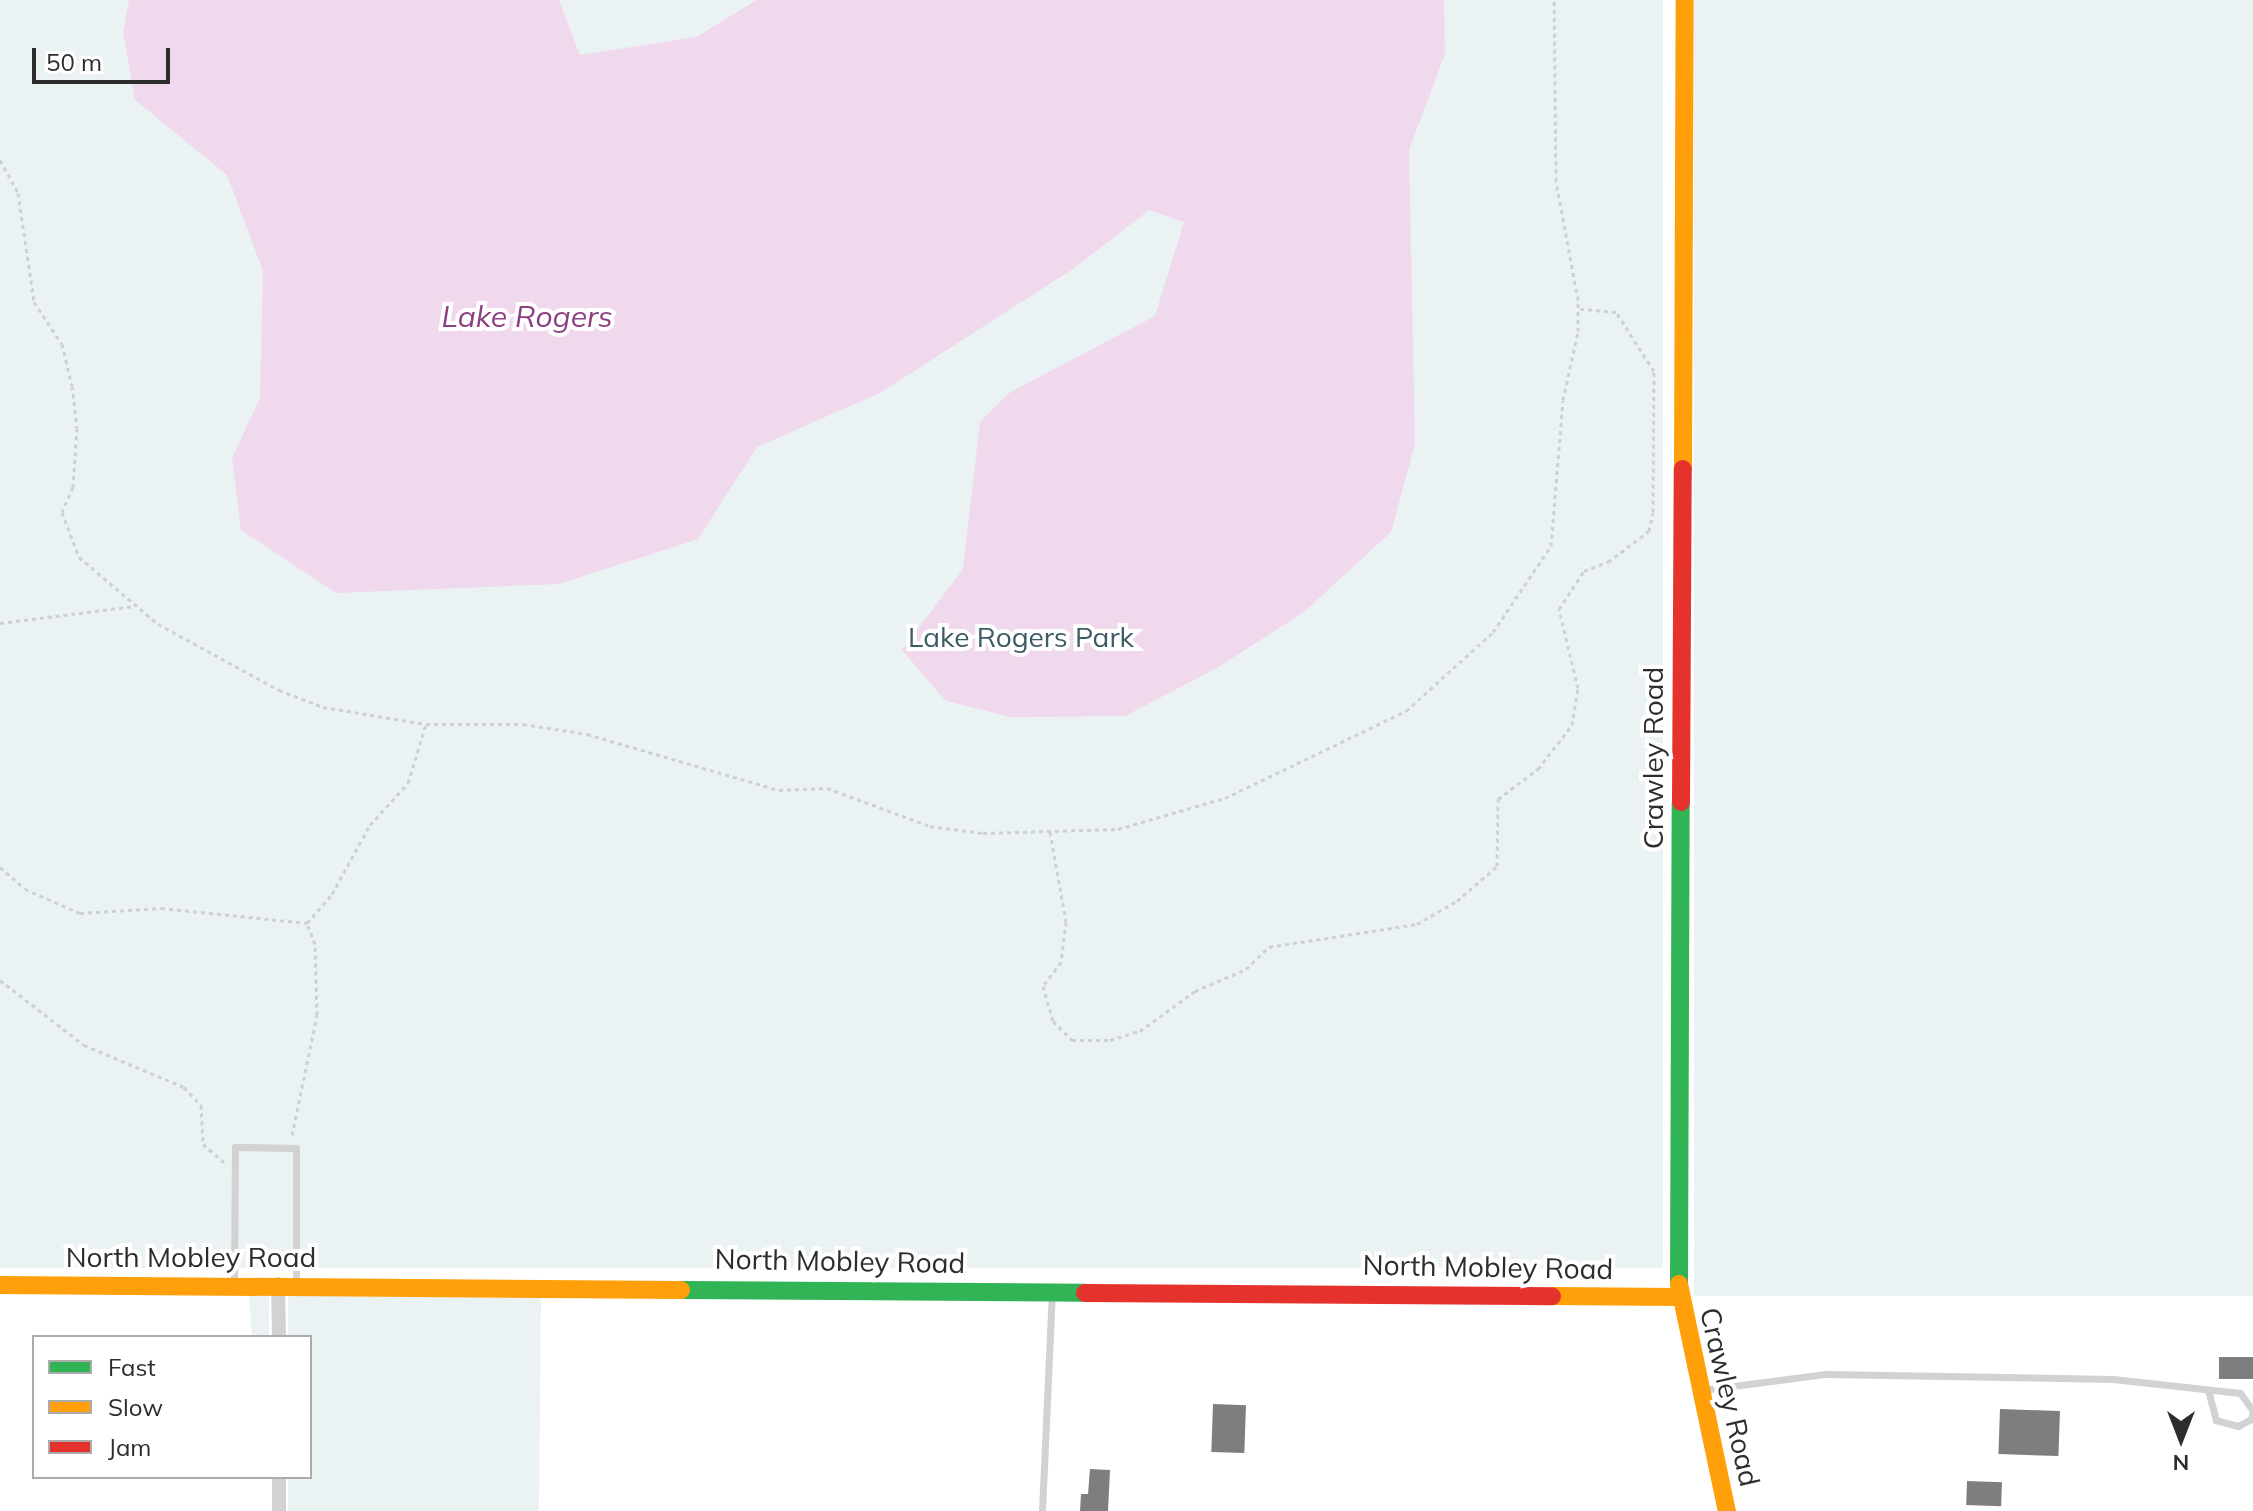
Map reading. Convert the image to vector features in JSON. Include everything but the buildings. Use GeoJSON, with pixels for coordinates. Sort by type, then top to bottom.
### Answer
{"type":"FeatureCollection","features":[{"type":"Feature","properties":{"kind":"street","name":"Crawley Road"},"geometry":{"type":"LineString","coordinates":[[1685,0],[1679,1297],[1727,1511]]}},
{"type":"Feature","properties":{"kind":"street","name":"North Mobley Road"},"geometry":{"type":"LineString","coordinates":[[0,1285],[287,1284],[1679,1297]]}},
{"type":"Feature","properties":{"kind":"street"},"geometry":{"type":"LineString","coordinates":[[279,1335],[287,1284]]}},
{"type":"Feature","properties":{"kind":"street"},"geometry":{"type":"LineString","coordinates":[[279,1479],[279,1511]]}},
{"type":"Feature","properties":{"kind":"lane"},"geometry":{"type":"LineString","coordinates":[[234,1284],[235,1147],[296,1148],[287,1284]]}},
{"type":"Feature","properties":{"kind":"lane"},"geometry":{"type":"LineString","coordinates":[[1042,1511],[1052,1291]]}},
{"type":"Feature","properties":{"kind":"lane"},"geometry":{"type":"LineString","coordinates":[[1700,1390],[1826,1374],[1919,1373],[2113,1379],[2240,1393],[2253,1411],[2251,1419],[2238,1426],[2216,1420],[2208,1390]]}},
{"type":"Feature","properties":{"kind":"path"},"geometry":{"type":"LineString","coordinates":[[0,160],[18,193],[34,302],[62,344],[72,386],[77,428],[73,487],[62,512],[79,557],[158,624],[279,690],[323,707],[426,724],[523,724],[587,734],[768,788],[827,788],[930,826],[983,833],[1118,829],[1225,798],[1406,711],[1493,632],[1551,546],[1563,400],[1578,308],[1556,181],[1554,0]]}},
{"type":"Feature","properties":{"kind":"path"},"geometry":{"type":"LineString","coordinates":[[1050,832],[1066,922],[1061,962],[1043,986],[1053,1021],[1072,1040],[1110,1040],[1140,1031],[1195,991],[1246,969],[1269,947],[1417,924],[1457,901],[1497,866],[1498,799],[1538,769],[1572,725],[1578,688],[1559,609],[1584,571],[1621,554],[1649,531],[1653,512],[1654,371],[1616,312],[1578,308]]}},
{"type":"Feature","properties":{"kind":"path"},"geometry":{"type":"LineString","coordinates":[[0,623],[136,605]]}},
{"type":"Feature","properties":{"kind":"path"},"geometry":{"type":"LineString","coordinates":[[307,923],[332,894],[370,825],[408,783],[426,724]]}},
{"type":"Feature","properties":{"kind":"path"},"geometry":{"type":"LineString","coordinates":[[0,867],[25,889],[80,913],[161,908],[307,923]]}},
{"type":"Feature","properties":{"kind":"path"},"geometry":{"type":"LineString","coordinates":[[295,1121],[317,1015],[317,962],[307,923]]}},
{"type":"Feature","properties":{"kind":"path"},"geometry":{"type":"LineString","coordinates":[[0,980],[84,1045],[184,1087],[201,1105],[203,1144],[219,1162]]}},
{"type":"Feature","properties":{"kind":"green space","name":"Lake Rogers Park"},"geometry":{"type":"Polygon","coordinates":[[[0,0],[1663,0],[1663,1268],[0,1268],[0,0]]]}},
{"type":"Feature","properties":{"kind":"green space"},"geometry":{"type":"Polygon","coordinates":[[[1694,0],[2253,0],[2253,1296],[1694,1296],[1694,0]]]}},
{"type":"Feature","properties":{"kind":"green space"},"geometry":{"type":"Polygon","coordinates":[[[249,1295],[269,1295],[269,1335],[252,1335],[249,1295]]]}},
{"type":"Feature","properties":{"kind":"green space"},"geometry":{"type":"Polygon","coordinates":[[[288,1295],[541,1297],[539,1511],[288,1511],[288,1479],[312,1479],[312,1335],[288,1335],[288,1295]]]}},
{"type":"Feature","properties":{"kind":"water","name":"Lake Rogers"},"geometry":{"type":"Polygon","coordinates":[[[129,0],[559,0],[580,55],[696,37],[757,0],[1444,0],[1445,54],[1409,150],[1415,444],[1391,532],[1304,612],[1217,668],[1125,716],[1010,717],[946,701],[902,650],[963,569],[980,422],[1009,393],[1155,316],[1184,222],[1149,210],[1073,269],[880,393],[757,447],[698,539],[559,584],[336,593],[241,530],[232,458],[260,398],[263,271],[227,175],[135,100],[123,32],[129,0]]]}},
{"type":"Feature","properties":{"kind":"traffic: fast"},"geometry":{"type":"LineString","coordinates":[[1679,1284],[1681,802]]}},
{"type":"Feature","properties":{"kind":"traffic: fast"},"geometry":{"type":"LineString","coordinates":[[681,1290],[1085,1293]]}},
{"type":"Feature","properties":{"kind":"traffic: slow"},"geometry":{"type":"LineString","coordinates":[[1683,469],[1685,0]]}},
{"type":"Feature","properties":{"kind":"traffic: slow"},"geometry":{"type":"LineString","coordinates":[[1679,1284],[1727,1511]]}},
{"type":"Feature","properties":{"kind":"traffic: slow"},"geometry":{"type":"LineString","coordinates":[[0,1285],[681,1290]]}},
{"type":"Feature","properties":{"kind":"traffic: slow"},"geometry":{"type":"LineString","coordinates":[[1552,1296],[1679,1297]]}},
{"type":"Feature","properties":{"kind":"traffic: jam"},"geometry":{"type":"LineString","coordinates":[[1681,802],[1683,469]]}},
{"type":"Feature","properties":{"kind":"traffic: jam"},"geometry":{"type":"LineString","coordinates":[[1085,1293],[1552,1296]]}}]}
